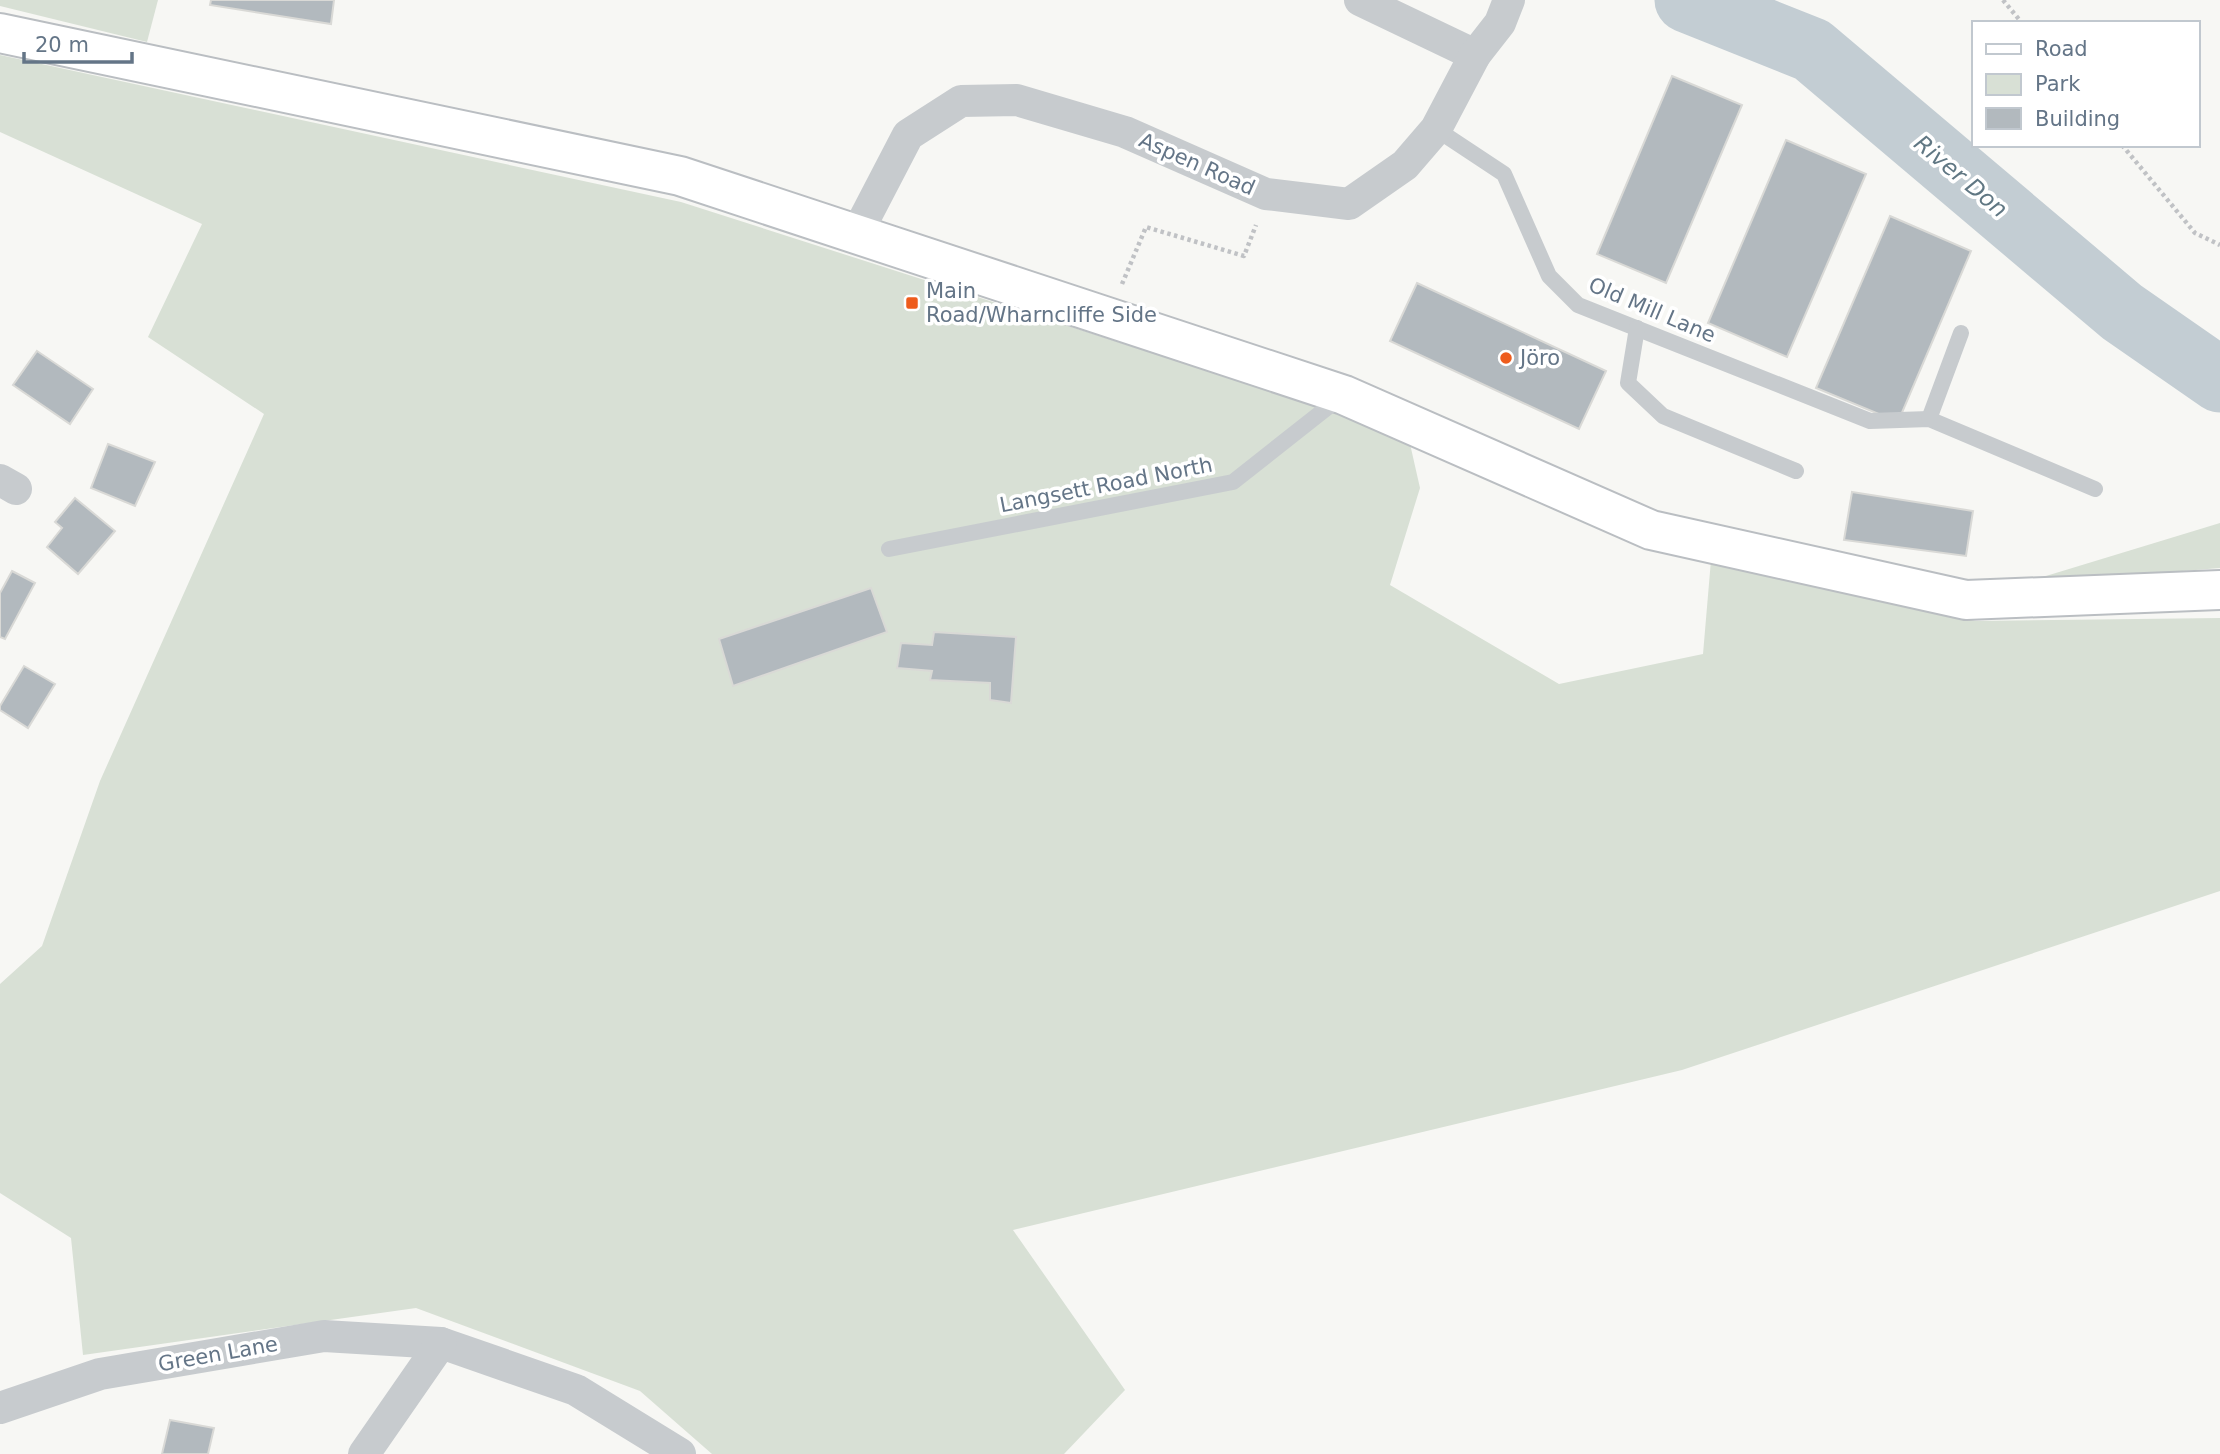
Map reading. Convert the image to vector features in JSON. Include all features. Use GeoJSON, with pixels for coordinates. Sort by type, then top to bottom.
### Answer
{"type":"FeatureCollection","features":[{"type":"Feature","properties":{"kind":"main road"},"geometry":{"type":"LineString","coordinates":[[0,33],[680,176],[1344,395],[1651,530],[1966,600],[2220,590]]}},
{"type":"Feature","properties":{"kind":"street"},"geometry":{"type":"LineString","coordinates":[[1360,0],[1475,55]]}},
{"type":"Feature","properties":{"kind":"street","name":"Aspen Road"},"geometry":{"type":"LineString","coordinates":[[856,234],[908,135],[961,101],[1017,100],[1125,132],[1266,194],[1349,204],[1405,165],[1436,129],[1475,55],[1504,11]]}},
{"type":"Feature","properties":{"kind":"street","name":"Green Lane"},"geometry":{"type":"LineString","coordinates":[[0,1408],[100,1374],[324,1336],[441,1343],[576,1390],[680,1454]]}},
{"type":"Feature","properties":{"kind":"street"},"geometry":{"type":"LineString","coordinates":[[364,1454],[441,1343]]}},
{"type":"Feature","properties":{"kind":"lane","name":"Old Mill Lane"},"geometry":{"type":"LineString","coordinates":[[1436,129],[1504,174],[1549,276],[1578,305],[1870,421],[1929,419],[2095,489]]}},
{"type":"Feature","properties":{"kind":"lane"},"geometry":{"type":"LineString","coordinates":[[1637,328],[1628,383],[1663,416],[1796,471]]}},
{"type":"Feature","properties":{"kind":"lane"},"geometry":{"type":"LineString","coordinates":[[1929,419],[1961,333]]}},
{"type":"Feature","properties":{"kind":"lane","name":"Langsett Road North"},"geometry":{"type":"LineString","coordinates":[[889,549],[1233,482],[1344,395]]}},
{"type":"Feature","properties":{"kind":"path"},"geometry":{"type":"LineString","coordinates":[[2003,0],[2020,21]]}},
{"type":"Feature","properties":{"kind":"path"},"geometry":{"type":"LineString","coordinates":[[2124,147],[2195,233],[2220,245]]}},
{"type":"Feature","properties":{"kind":"path"},"geometry":{"type":"LineString","coordinates":[[1108,317],[1146,227],[1244,256]]}},
{"type":"Feature","properties":{"kind":"green space"},"geometry":{"type":"Polygon","coordinates":[[[0,0],[158,0],[147,42],[0,6],[0,0]]]}},
{"type":"Feature","properties":{"kind":"green space"},"geometry":{"type":"Polygon","coordinates":[[[0,55],[681,202],[1408,435],[1420,488],[1390,585],[1559,684],[1703,654],[1711,560],[1975,621],[2220,618],[2220,891],[1682,1070],[1013,1230],[1125,1390],[1064,1454],[712,1454],[640,1391],[416,1308],[83,1355],[71,1238],[0,1193],[0,984],[42,946],[100,781],[264,414],[148,337],[202,224],[0,132],[0,55]]]}},
{"type":"Feature","properties":{"kind":"green space"},"geometry":{"type":"Polygon","coordinates":[[[2220,523],[2220,568],[2020,584],[2220,523]]]}},
{"type":"Feature","properties":{"kind":"building"},"geometry":{"type":"Polygon","coordinates":[[[211,0],[334,0],[331,24],[210,5],[211,0]]]}},
{"type":"Feature","properties":{"kind":"building"},"geometry":{"type":"Polygon","coordinates":[[[1672,76],[1742,105],[1666,283],[1597,254],[1672,76]]]}},
{"type":"Feature","properties":{"kind":"building"},"geometry":{"type":"Polygon","coordinates":[[[1786,140],[1866,174],[1787,357],[1708,323],[1786,140]]]}},
{"type":"Feature","properties":{"kind":"building"},"geometry":{"type":"Polygon","coordinates":[[[1890,216],[1971,251],[1898,422],[1816,388],[1890,216]]]}},
{"type":"Feature","properties":{"kind":"building"},"geometry":{"type":"Polygon","coordinates":[[[1417,283],[1606,371],[1579,429],[1390,341],[1417,283]]]}},
{"type":"Feature","properties":{"kind":"building"},"geometry":{"type":"Polygon","coordinates":[[[37,351],[93,389],[70,424],[13,385],[37,351]]]}},
{"type":"Feature","properties":{"kind":"building"},"geometry":{"type":"Polygon","coordinates":[[[108,444],[155,462],[135,506],[91,488],[108,444]]]}},
{"type":"Feature","properties":{"kind":"building"},"geometry":{"type":"Polygon","coordinates":[[[1852,492],[1973,511],[1966,556],[1844,540],[1852,492]]]}},
{"type":"Feature","properties":{"kind":"building"},"geometry":{"type":"Polygon","coordinates":[[[75,498],[115,531],[78,574],[47,547],[62,528],[55,522],[75,498]]]}},
{"type":"Feature","properties":{"kind":"building"},"geometry":{"type":"Polygon","coordinates":[[[12,571],[35,583],[5,639],[0,637],[0,593],[12,571]]]}},
{"type":"Feature","properties":{"kind":"building"},"geometry":{"type":"Polygon","coordinates":[[[871,588],[887,632],[733,686],[719,639],[871,588]]]}},
{"type":"Feature","properties":{"kind":"building"},"geometry":{"type":"Polygon","coordinates":[[[934,632],[1016,637],[1011,703],[990,700],[990,683],[930,680],[932,671],[897,668],[901,643],[932,645],[934,632]]]}},
{"type":"Feature","properties":{"kind":"building"},"geometry":{"type":"Polygon","coordinates":[[[24,666],[55,684],[28,728],[0,710],[24,666]]]}},
{"type":"Feature","properties":{"kind":"building"},"geometry":{"type":"Polygon","coordinates":[[[170,1420],[214,1428],[208,1454],[162,1454],[170,1420]]]}},
{"type":"Feature","properties":{"kind":"waterway","name":"River Don"},"geometry":{"type":"LineString","coordinates":[[1687,0],[1812,50],[2122,312],[2220,380]]}},
{"type":"Feature","properties":{"kind":"place","name":"Main Road/Wharncliffe Side"},"geometry":{"type":"Point","coordinates":[912,303]}},
{"type":"Feature","properties":{"kind":"place","name":"Jöro"},"geometry":{"type":"Point","coordinates":[1506,358]}}]}
